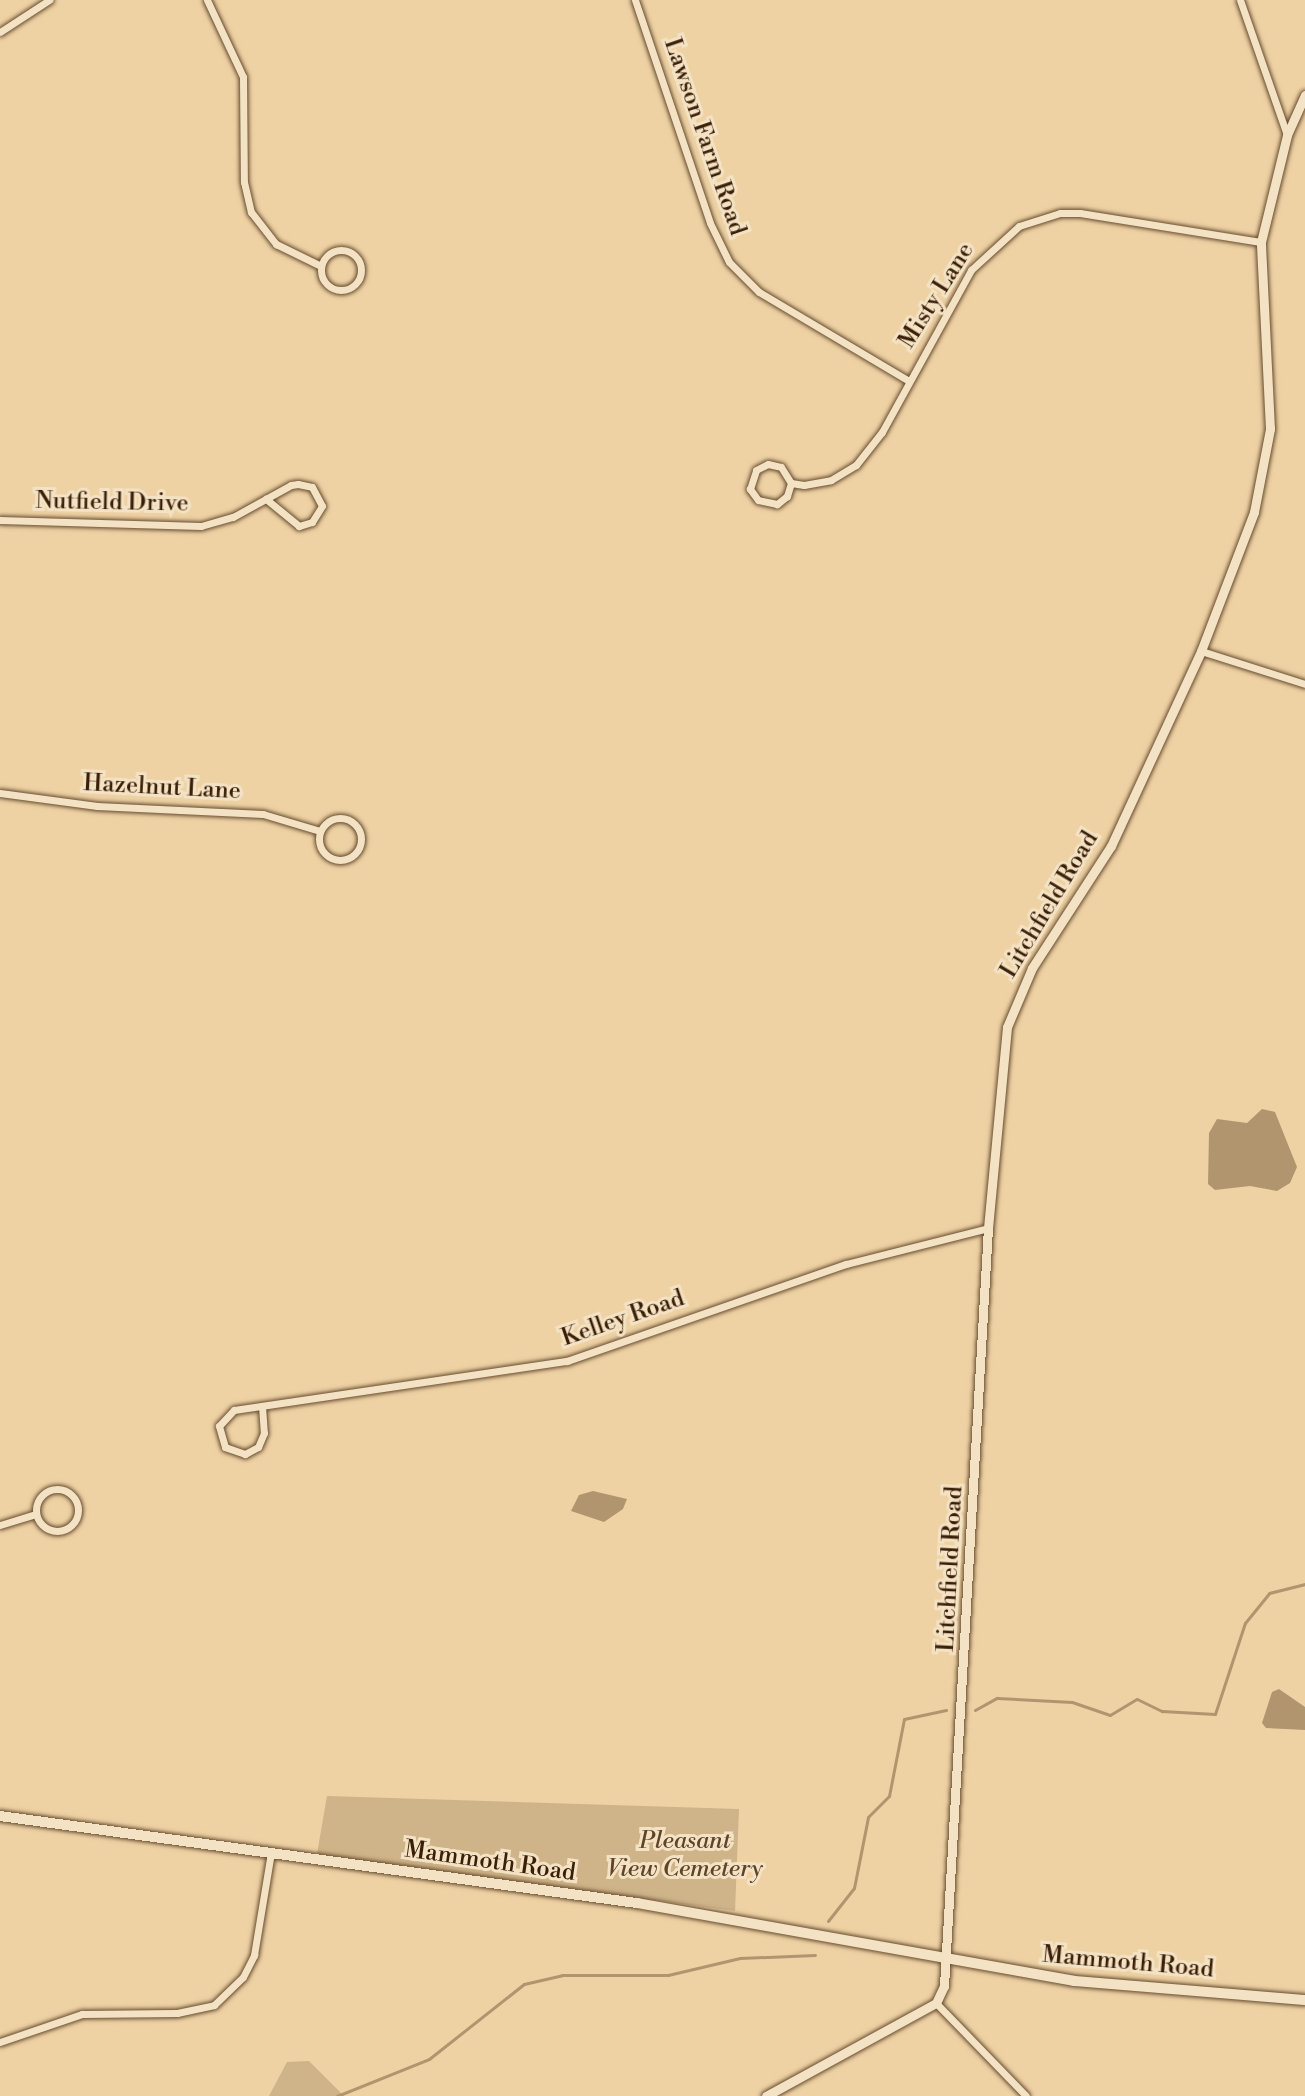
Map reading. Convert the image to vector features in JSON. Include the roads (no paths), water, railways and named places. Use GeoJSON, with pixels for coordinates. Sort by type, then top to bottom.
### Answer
{"type":"FeatureCollection","features":[{"type":"Feature","properties":{"kind":"main road","name":"Mammoth Road"},"geometry":{"type":"LineString","coordinates":[[0,1816],[637,1903],[948,1963],[1090,1983],[1305,2000]]}},
{"type":"Feature","properties":{"kind":"street"},"geometry":{"type":"LineString","coordinates":[[0,32],[49,0]]}},
{"type":"Feature","properties":{"kind":"street"},"geometry":{"type":"LineString","coordinates":[[207,0],[243,77],[244,182],[257,224],[287,251],[321,266]]}},
{"type":"Feature","properties":{"kind":"street","name":"Lawson Farm Road"},"geometry":{"type":"LineString","coordinates":[[635,0],[710,223],[729,262],[768,298],[909,381]]}},
{"type":"Feature","properties":{"kind":"street"},"geometry":{"type":"LineString","coordinates":[[1240,0],[1287,135]]}},
{"type":"Feature","properties":{"kind":"street","name":"Litchfield Road"},"geometry":{"type":"LineString","coordinates":[[936,2003],[948,1963],[988,1228],[1013,1006],[1111,846],[1201,651],[1254,512],[1268,450],[1261,242],[1287,135],[1305,95]]}},
{"type":"Feature","properties":{"kind":"street","name":"Misty Lane"},"geometry":{"type":"LineString","coordinates":[[791,483],[817,484],[856,465],[909,381],[971,270],[1005,235],[1040,217],[1080,213],[1261,242]]}},
{"type":"Feature","properties":{"kind":"street"},"geometry":{"type":"LineString","coordinates":[[346,250],[357,256],[361,275],[347,289],[333,289],[323,279],[321,266],[333,251],[346,250]]}},
{"type":"Feature","properties":{"kind":"street","name":"Misty Lane"},"geometry":{"type":"LineString","coordinates":[[768,464],[781,467],[791,483],[783,501],[770,505],[758,500],[750,489],[756,470],[768,464]]}},
{"type":"Feature","properties":{"kind":"street","name":"Nutfield Drive"},"geometry":{"type":"LineString","coordinates":[[0,520],[201,526],[233,517],[266,499],[306,484],[317,492],[322,506],[317,518],[299,526],[266,499]]}},
{"type":"Feature","properties":{"kind":"street"},"geometry":{"type":"LineString","coordinates":[[1201,651],[1305,684]]}},
{"type":"Feature","properties":{"kind":"street","name":"Hazelnut Lane"},"geometry":{"type":"LineString","coordinates":[[0,793],[97,806],[263,814],[320,831]]}},
{"type":"Feature","properties":{"kind":"street","name":"Hazelnut Lane"},"geometry":{"type":"LineString","coordinates":[[336,818],[350,821],[359,832],[359,847],[350,858],[331,859],[321,850],[320,831],[336,818]]}},
{"type":"Feature","properties":{"kind":"street","name":"Kelley Road"},"geometry":{"type":"LineString","coordinates":[[262,1406],[264,1433],[258,1447],[245,1454],[225,1447],[219,1434],[222,1419],[234,1410],[567,1361],[846,1264],[988,1228]]}},
{"type":"Feature","properties":{"kind":"street"},"geometry":{"type":"LineString","coordinates":[[54,1489],[67,1491],[78,1508],[74,1522],[63,1531],[42,1526],[35,1514],[41,1494],[54,1489]]}},
{"type":"Feature","properties":{"kind":"street"},"geometry":{"type":"LineString","coordinates":[[0,1525],[35,1514]]}},
{"type":"Feature","properties":{"kind":"street"},"geometry":{"type":"LineString","coordinates":[[0,2042],[82,2014],[177,2013],[214,2005],[243,1977],[254,1955],[271,1852]]}},
{"type":"Feature","properties":{"kind":"street"},"geometry":{"type":"LineString","coordinates":[[766,2096],[936,2003],[1026,2096]]}},
{"type":"Feature","properties":{"kind":"waterway"},"geometry":{"type":"LineString","coordinates":[[975,1710],[997,1698],[1072,1702],[1110,1715],[1137,1699],[1162,1711],[1215,1714],[1245,1623],[1269,1593],[1305,1584]]}},
{"type":"Feature","properties":{"kind":"waterway"},"geometry":{"type":"LineString","coordinates":[[828,1921],[854,1888],[868,1817],[889,1796],[904,1719],[946,1710]]}},
{"type":"Feature","properties":{"kind":"waterway"},"geometry":{"type":"LineString","coordinates":[[337,2096],[429,2059],[524,1984],[562,1975],[668,1975],[740,1958],[815,1955]]}},
{"type":"Feature","properties":{"kind":"park label","name":"Pleasant View Cemetery"},"geometry":{"type":"Point","coordinates":[685,1856]}}]}
